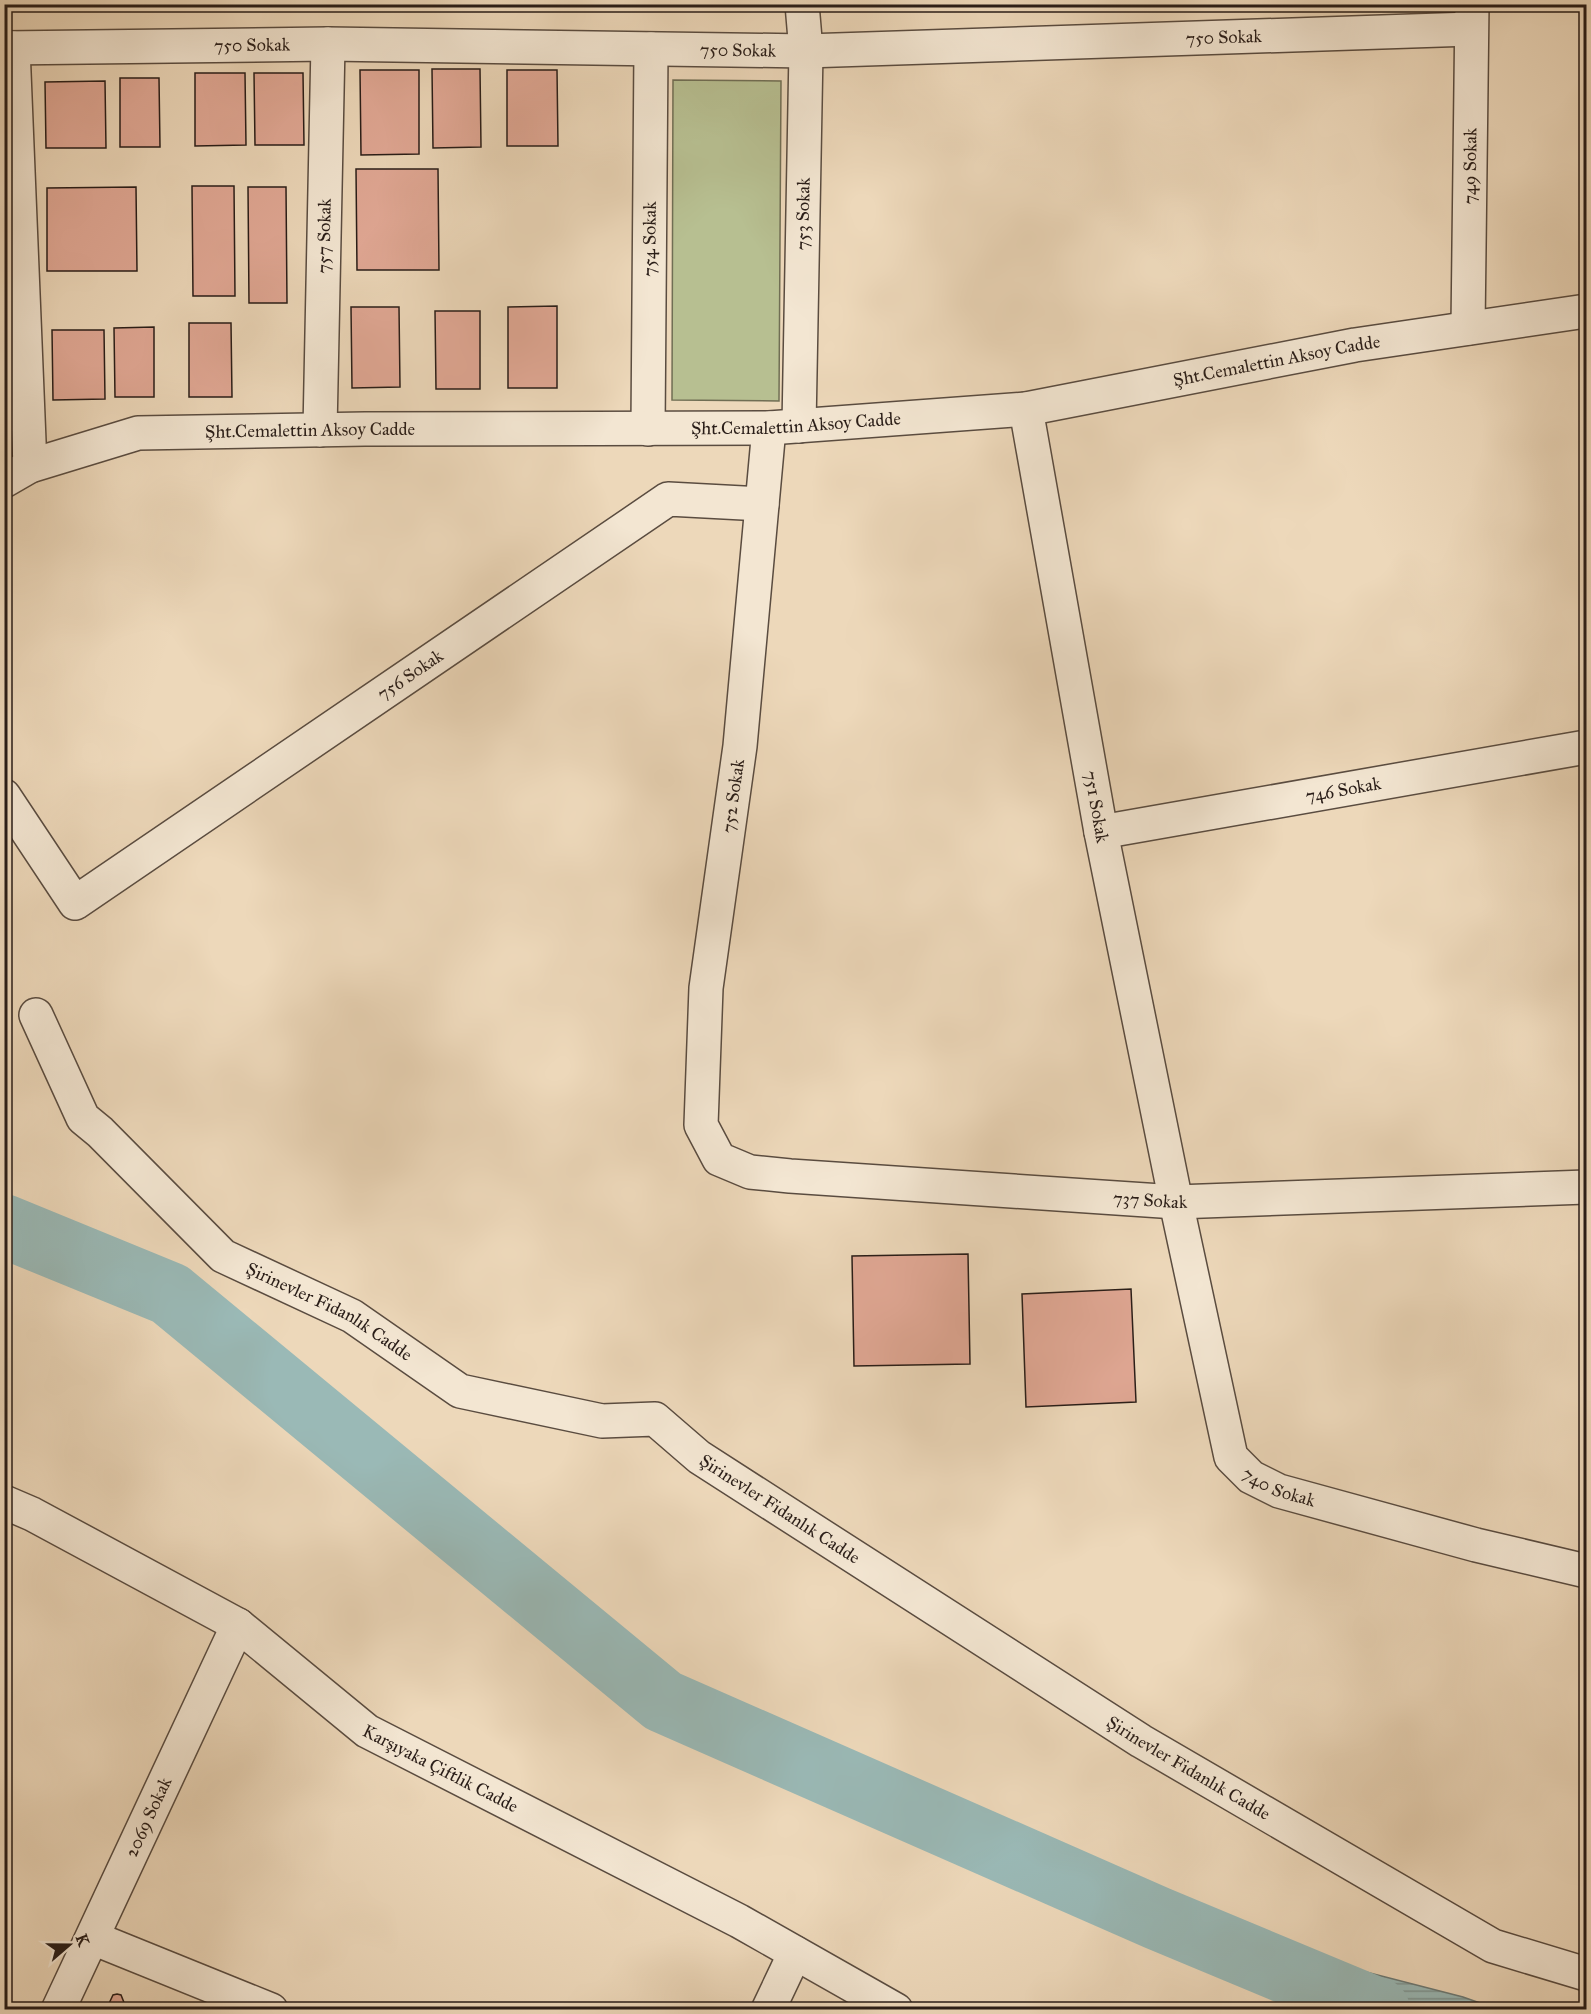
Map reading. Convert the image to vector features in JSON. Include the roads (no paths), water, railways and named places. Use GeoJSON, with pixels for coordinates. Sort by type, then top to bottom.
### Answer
{"type":"FeatureCollection","features":[{"type":"Feature","properties":{"kind":"street","name":"753 Sokak"},"geometry":{"type":"LineString","coordinates":[[784,427],[806,51],[802,4]]}},
{"type":"Feature","properties":{"kind":"street","name":"750 Sokak"},"geometry":{"type":"LineString","coordinates":[[9,48],[328,44],[806,51],[1472,17]]}},
{"type":"Feature","properties":{"kind":"street","name":"749 Sokak"},"geometry":{"type":"LineString","coordinates":[[1468,328],[1472,17]]}},
{"type":"Feature","properties":{"kind":"street","name":"757 Sokak"},"geometry":{"type":"LineString","coordinates":[[320,430],[328,44]]}},
{"type":"Feature","properties":{"kind":"street"},"geometry":{"type":"LineString","coordinates":[[9,48],[17,474]]}},
{"type":"Feature","properties":{"kind":"street","name":"754 Sokak"},"geometry":{"type":"LineString","coordinates":[[648,429],[651,49]]}},
{"type":"Feature","properties":{"kind":"street","name":"Şht.Cemalettin Aksoy Cadde"},"geometry":{"type":"LineString","coordinates":[[17,474],[138,433],[784,427],[1026,409],[1355,345],[1587,312]]}},
{"type":"Feature","properties":{"kind":"street","name":"751 Sokak"},"geometry":{"type":"LineString","coordinates":[[1026,409],[1101,832],[1176,1202]]}},
{"type":"Feature","properties":{"kind":"street","name":"752 Sokak"},"geometry":{"type":"LineString","coordinates":[[719,1159],[701,1125],[706,988],[740,746],[762,504],[784,427]]}},
{"type":"Feature","properties":{"kind":"street","name":"756 Sokak"},"geometry":{"type":"LineString","coordinates":[[4,796],[75,903],[668,499],[762,504]]}},
{"type":"Feature","properties":{"kind":"street","name":"746 Sokak"},"geometry":{"type":"LineString","coordinates":[[1101,832],[1587,747]]}},
{"type":"Feature","properties":{"kind":"street","name":"Şirinevler Fidanlık Cadde"},"geometry":{"type":"LineString","coordinates":[[36,1015],[83,1118],[100,1132],[223,1256],[352,1316],[460,1391],[602,1420],[655,1419],[699,1457],[1141,1742],[1493,1946],[1587,1974]]}},
{"type":"Feature","properties":{"kind":"street","name":"737 Sokak"},"geometry":{"type":"LineString","coordinates":[[719,1159],[750,1172],[790,1176],[1176,1202],[1587,1187]]}},
{"type":"Feature","properties":{"kind":"street","name":"740 Sokak"},"geometry":{"type":"LineString","coordinates":[[1176,1202],[1231,1456],[1251,1478],[1279,1491],[1476,1545],[1587,1571]]}},
{"type":"Feature","properties":{"kind":"street","name":"Karşıyaka Çiftlik Cadde"},"geometry":{"type":"LineString","coordinates":[[4,1502],[32,1514],[238,1625],[367,1731],[739,1921],[896,2010]]}},
{"type":"Feature","properties":{"kind":"street","name":"2069 Sokak"},"geometry":{"type":"LineString","coordinates":[[58,2010],[238,1625]]}},
{"type":"Feature","properties":{"kind":"street"},"geometry":{"type":"LineString","coordinates":[[93,1938],[271,2010]]}},
{"type":"Feature","properties":{"kind":"street"},"geometry":{"type":"LineString","coordinates":[[768,2010],[795,1953]]}},
{"type":"Feature","properties":{"kind":"water"},"geometry":{"type":"Polygon","coordinates":[[[1157,1918],[1463,1997],[1497,2009],[1330,2009],[1157,1918]]]}},
{"type":"Feature","properties":{"kind":"waterway"},"geometry":{"type":"LineString","coordinates":[[4,1226],[170,1294],[663,1701],[1157,1918],[1378,2010]]}}]}
